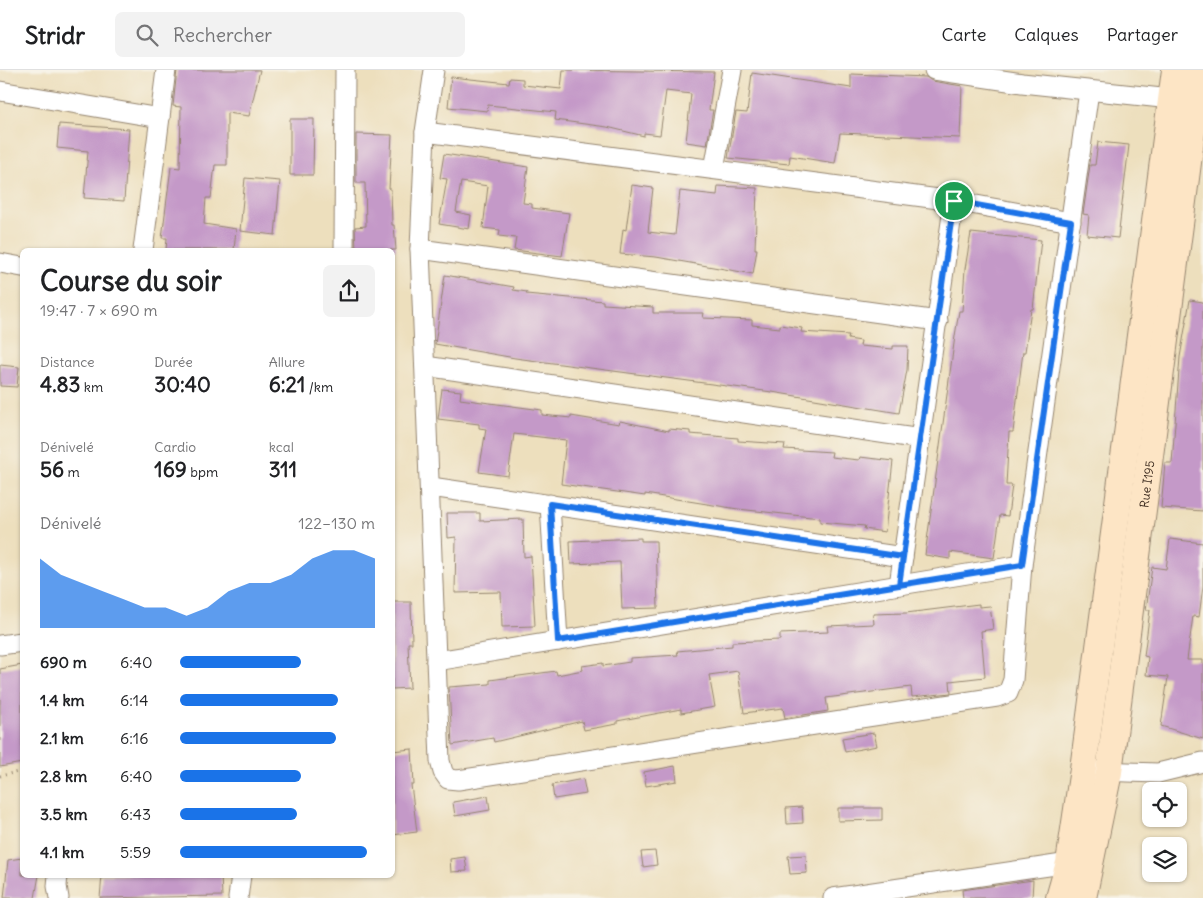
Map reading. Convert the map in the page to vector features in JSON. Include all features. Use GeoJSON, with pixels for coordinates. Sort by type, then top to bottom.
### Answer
{"type":"FeatureCollection","features":[{"type":"Feature","properties":{"kind":"main road","name":"Rue I195"},"geometry":{"type":"LineString","coordinates":[[1059,898],[1069,863],[1083,768],[1175,70]]}},
{"type":"Feature","properties":{"kind":"main road","name":"Rue I195"},"geometry":{"type":"LineString","coordinates":[[1083,898],[1109,772],[1200,70]]}},
{"type":"Feature","properties":{"kind":"street"},"geometry":{"type":"LineString","coordinates":[[143,248],[166,70]]}},
{"type":"Feature","properties":{"kind":"street"},"geometry":{"type":"LineString","coordinates":[[344,248],[345,70]]}},
{"type":"Feature","properties":{"kind":"street"},"geometry":{"type":"LineString","coordinates":[[434,70],[426,132],[420,248],[440,761],[443,772],[448,779],[458,780],[997,697],[1008,693],[1013,680],[1022,565],[1089,91]]}},
{"type":"Feature","properties":{"kind":"street"},"geometry":{"type":"LineString","coordinates":[[714,169],[732,70]]}},
{"type":"Feature","properties":{"kind":"street"},"geometry":{"type":"LineString","coordinates":[[934,70],[1023,76],[1089,91],[1171,99]]}},
{"type":"Feature","properties":{"kind":"street"},"geometry":{"type":"LineString","coordinates":[[0,91],[160,118]]}},
{"type":"Feature","properties":{"kind":"street"},"geometry":{"type":"LineString","coordinates":[[426,132],[954,201],[1071,222]]}},
{"type":"Feature","properties":{"kind":"street"},"geometry":{"type":"LineString","coordinates":[[899,585],[954,201]]}},
{"type":"Feature","properties":{"kind":"street"},"geometry":{"type":"LineString","coordinates":[[420,248],[938,320]]}},
{"type":"Feature","properties":{"kind":"street"},"geometry":{"type":"LineString","coordinates":[[0,263],[20,267]]}},
{"type":"Feature","properties":{"kind":"street"},"geometry":{"type":"LineString","coordinates":[[426,366],[921,439]]}},
{"type":"Feature","properties":{"kind":"street"},"geometry":{"type":"LineString","coordinates":[[430,487],[903,557]]}},
{"type":"Feature","properties":{"kind":"street"},"geometry":{"type":"LineString","coordinates":[[550,504],[558,641]]}},
{"type":"Feature","properties":{"kind":"street"},"geometry":{"type":"LineString","coordinates":[[436,661],[1022,565]]}},
{"type":"Feature","properties":{"kind":"street"},"geometry":{"type":"LineString","coordinates":[[0,645],[20,642]]}},
{"type":"Feature","properties":{"kind":"street"},"geometry":{"type":"LineString","coordinates":[[1083,768],[1109,772],[1158,773],[1203,762]]}},
{"type":"Feature","properties":{"kind":"street"},"geometry":{"type":"LineString","coordinates":[[833,898],[1069,863]]}},
{"type":"Feature","properties":{"kind":"street"},"geometry":{"type":"LineString","coordinates":[[58,878],[59,898]]}},
{"type":"Feature","properties":{"kind":"street"},"geometry":{"type":"LineString","coordinates":[[238,898],[241,878]]}},
{"type":"Feature","properties":{"kind":"path"},"geometry":{"type":"LineString","coordinates":[[0,776],[20,771]]}},
{"type":"Feature","properties":{"kind":"building"},"geometry":{"type":"Polygon","coordinates":[[[177,70],[260,70],[249,116],[227,113],[227,165],[215,165],[211,198],[206,198],[204,224],[236,229],[234,248],[166,248],[167,238],[162,238],[171,167],[180,168],[181,107],[173,106],[177,70]]]}},
{"type":"Feature","properties":{"kind":"building"},"geometry":{"type":"Polygon","coordinates":[[[563,70],[714,72],[709,110],[713,110],[707,145],[686,142],[691,94],[666,91],[660,135],[644,133],[644,136],[607,127],[555,120],[556,112],[488,105],[487,111],[448,107],[451,77],[509,83],[510,78],[523,79],[523,85],[561,89],[563,70]]]}},
{"type":"Feature","properties":{"kind":"building"},"geometry":{"type":"Polygon","coordinates":[[[752,73],[851,88],[851,74],[926,77],[932,81],[962,86],[960,138],[840,133],[835,163],[790,156],[789,164],[728,158],[736,112],[747,113],[752,73]]]}},
{"type":"Feature","properties":{"kind":"building"},"geometry":{"type":"Polygon","coordinates":[[[290,119],[314,119],[313,175],[290,175],[290,119]]]}},
{"type":"Feature","properties":{"kind":"building"},"geometry":{"type":"Polygon","coordinates":[[[59,124],[129,129],[124,201],[84,198],[88,151],[57,148],[59,124]]]}},
{"type":"Feature","properties":{"kind":"building"},"geometry":{"type":"Polygon","coordinates":[[[356,134],[392,135],[389,189],[391,189],[392,225],[394,225],[396,250],[395,248],[356,248],[355,227],[366,226],[365,183],[356,183],[356,134]]]}},
{"type":"Feature","properties":{"kind":"building"},"geometry":{"type":"Polygon","coordinates":[[[1098,142],[1129,145],[1118,238],[1087,235],[1089,215],[1083,214],[1090,165],[1095,165],[1098,142]]]}},
{"type":"Feature","properties":{"kind":"building"},"geometry":{"type":"Polygon","coordinates":[[[444,154],[528,167],[523,203],[532,204],[532,208],[569,213],[562,256],[514,250],[516,238],[499,236],[500,230],[483,228],[488,186],[461,182],[456,212],[471,215],[469,229],[439,224],[447,179],[440,178],[444,154]]]}},
{"type":"Feature","properties":{"kind":"building"},"geometry":{"type":"Polygon","coordinates":[[[245,178],[280,181],[275,235],[240,231],[245,178]]]}},
{"type":"Feature","properties":{"kind":"building"},"geometry":{"type":"Polygon","coordinates":[[[632,185],[653,188],[648,232],[675,235],[680,191],[717,195],[718,186],[757,188],[755,249],[757,249],[753,274],[656,257],[620,254],[623,229],[626,230],[632,185]]]}},
{"type":"Feature","properties":{"kind":"building"},"geometry":{"type":"Polygon","coordinates":[[[971,233],[1041,240],[1033,309],[1031,309],[1025,352],[1023,352],[1013,432],[1009,432],[1006,485],[1012,485],[1008,516],[1000,515],[994,558],[950,552],[950,559],[925,555],[955,336],[959,311],[962,311],[965,269],[971,233]]]}},
{"type":"Feature","properties":{"kind":"building"},"geometry":{"type":"Polygon","coordinates":[[[445,275],[514,287],[513,290],[527,292],[526,294],[603,301],[603,304],[653,307],[653,313],[704,313],[703,318],[752,320],[752,325],[780,328],[780,325],[802,328],[801,332],[849,335],[848,339],[861,341],[860,346],[893,349],[893,346],[908,346],[907,370],[899,413],[772,392],[515,358],[435,344],[445,275]]]}},
{"type":"Feature","properties":{"kind":"building"},"geometry":{"type":"Polygon","coordinates":[[[1190,300],[1203,302],[1203,511],[1161,508],[1165,463],[1172,463],[1180,357],[1190,300]]]}},
{"type":"Feature","properties":{"kind":"building"},"geometry":{"type":"Polygon","coordinates":[[[0,365],[19,367],[17,387],[0,386],[0,365]]]}},
{"type":"Feature","properties":{"kind":"building"},"geometry":{"type":"Polygon","coordinates":[[[442,389],[461,391],[460,399],[542,410],[542,415],[571,418],[571,416],[619,424],[620,421],[669,431],[669,429],[690,431],[690,434],[738,438],[738,441],[785,444],[784,449],[832,452],[831,457],[859,460],[860,457],[893,461],[885,532],[864,529],[865,526],[820,522],[820,518],[738,509],[645,494],[645,496],[561,484],[566,440],[514,434],[508,476],[479,472],[486,429],[479,428],[479,424],[438,419],[442,389]]]}},
{"type":"Feature","properties":{"kind":"building"},"geometry":{"type":"Polygon","coordinates":[[[447,513],[480,513],[480,521],[523,519],[524,557],[531,556],[535,626],[502,627],[501,592],[455,593],[456,537],[448,538],[447,513]]]}},
{"type":"Feature","properties":{"kind":"building"},"geometry":{"type":"Polygon","coordinates":[[[641,538],[641,541],[656,541],[658,608],[622,609],[620,562],[571,564],[570,541],[641,538]]]}},
{"type":"Feature","properties":{"kind":"building"},"geometry":{"type":"Polygon","coordinates":[[[1170,539],[1203,543],[1203,586],[1199,617],[1193,616],[1187,660],[1203,660],[1203,739],[1161,726],[1168,677],[1146,675],[1148,657],[1144,656],[1150,610],[1146,610],[1152,567],[1166,569],[1170,539]]]}},
{"type":"Feature","properties":{"kind":"building"},"geometry":{"type":"Polygon","coordinates":[[[395,602],[411,602],[412,643],[408,643],[410,688],[395,689],[395,602]]]}},
{"type":"Feature","properties":{"kind":"building"},"geometry":{"type":"Polygon","coordinates":[[[979,604],[979,607],[990,606],[993,629],[981,631],[985,677],[950,681],[951,693],[912,697],[911,687],[826,698],[828,711],[785,718],[783,708],[744,713],[738,671],[709,675],[715,707],[681,713],[681,709],[617,721],[617,724],[584,730],[582,721],[494,742],[493,738],[452,745],[449,687],[490,684],[490,680],[556,671],[557,675],[583,670],[582,666],[603,663],[603,666],[630,662],[630,658],[678,655],[677,651],[732,646],[732,642],[780,640],[780,634],[828,632],[827,626],[874,624],[873,614],[906,613],[979,604]]]}},
{"type":"Feature","properties":{"kind":"building"},"geometry":{"type":"Polygon","coordinates":[[[20,665],[20,763],[0,767],[0,669],[20,665]]]}},
{"type":"Feature","properties":{"kind":"building"},"geometry":{"type":"Polygon","coordinates":[[[874,733],[877,746],[845,752],[842,738],[874,733]]]}},
{"type":"Feature","properties":{"kind":"building"},"geometry":{"type":"Polygon","coordinates":[[[412,749],[414,785],[411,785],[417,832],[395,835],[395,751],[412,749]]]}},
{"type":"Feature","properties":{"kind":"building"},"geometry":{"type":"Polygon","coordinates":[[[675,766],[677,781],[646,786],[644,772],[675,766]]]}},
{"type":"Feature","properties":{"kind":"building"},"geometry":{"type":"Polygon","coordinates":[[[583,779],[586,794],[554,799],[552,785],[583,779]]]}},
{"type":"Feature","properties":{"kind":"building"},"geometry":{"type":"Polygon","coordinates":[[[488,796],[490,810],[455,816],[453,802],[488,796]]]}},
{"type":"Feature","properties":{"kind":"building"},"geometry":{"type":"Polygon","coordinates":[[[802,807],[803,823],[787,824],[786,808],[802,807]]]}},
{"type":"Feature","properties":{"kind":"building"},"geometry":{"type":"Polygon","coordinates":[[[838,808],[882,808],[882,820],[838,821],[838,808]]]}},
{"type":"Feature","properties":{"kind":"building"},"geometry":{"type":"Polygon","coordinates":[[[655,851],[657,865],[643,867],[641,852],[655,851]]]}},
{"type":"Feature","properties":{"kind":"building"},"geometry":{"type":"Polygon","coordinates":[[[806,855],[807,873],[790,874],[788,856],[806,855]]]}},
{"type":"Feature","properties":{"kind":"building"},"geometry":{"type":"Polygon","coordinates":[[[465,857],[467,871],[451,872],[450,859],[465,857]]]}},
{"type":"Feature","properties":{"kind":"building"},"geometry":{"type":"Polygon","coordinates":[[[20,858],[20,878],[38,878],[35,898],[4,898],[8,860],[20,858]]]}},
{"type":"Feature","properties":{"kind":"building"},"geometry":{"type":"Polygon","coordinates":[[[102,878],[221,878],[222,896],[100,898],[102,878]]]}},
{"type":"Feature","properties":{"kind":"building"},"geometry":{"type":"Polygon","coordinates":[[[1033,880],[1032,898],[963,898],[962,890],[1033,880]]]}},
{"type":"Feature","properties":{"kind":"route"},"geometry":{"type":"LineString","coordinates":[[954,201],[899,585],[558,641],[550,504],[903,557],[899,585],[1022,565],[1071,222],[954,201]]}}]}
